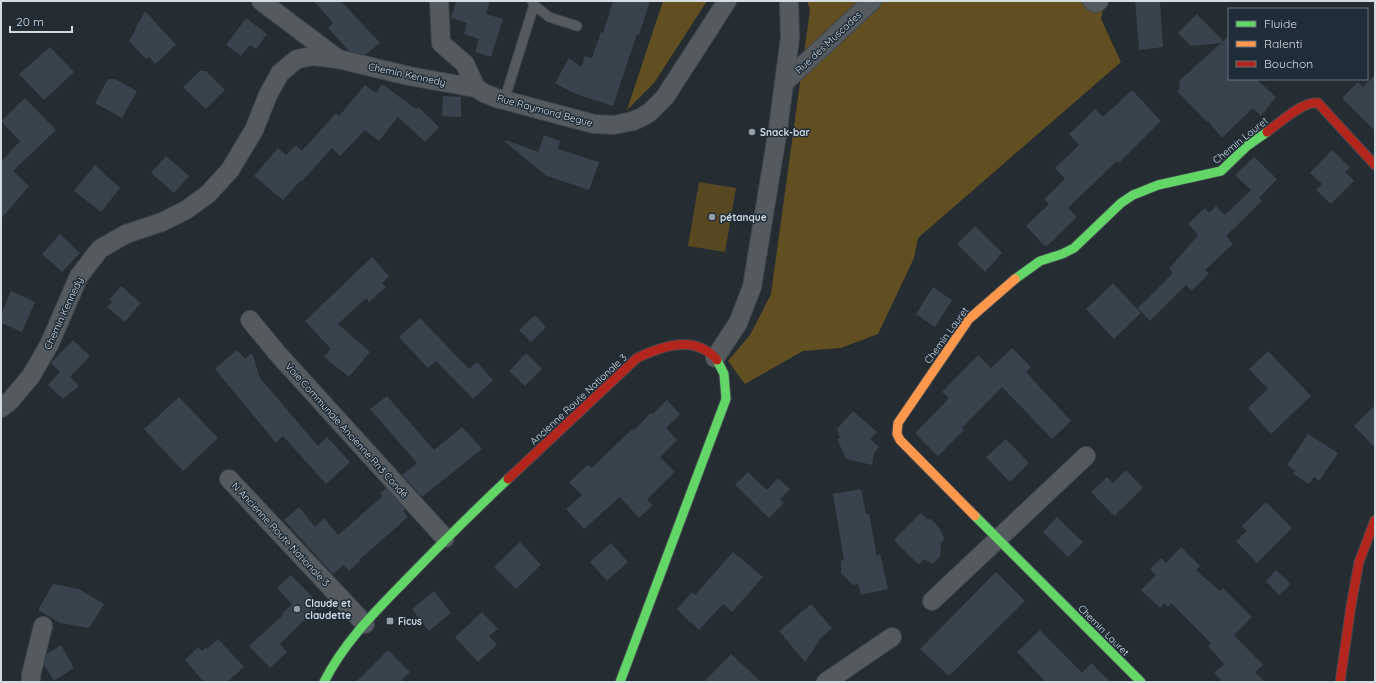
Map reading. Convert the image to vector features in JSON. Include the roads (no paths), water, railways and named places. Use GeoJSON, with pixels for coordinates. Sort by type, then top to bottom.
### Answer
{"type":"FeatureCollection","features":[{"type":"Feature","properties":{"kind":"main road","name":"Chemin Lauret"},"geometry":{"type":"LineString","coordinates":[[1141,682],[900,440],[897,428],[898,423],[969,319],[982,305],[1030,267],[1044,259],[1065,254],[1074,248],[1121,203],[1133,195],[1158,185],[1221,171],[1247,146],[1308,103],[1318,103],[1375,165]]}},
{"type":"Feature","properties":{"kind":"main road","name":"Ancienne Route Nationale 3"},"geometry":{"type":"LineString","coordinates":[[324,682],[331,667],[345,646],[445,538],[637,358],[671,345],[688,344],[704,349],[715,358],[723,371],[726,385],[726,399],[620,682]]}},
{"type":"Feature","properties":{"kind":"main road"},"geometry":{"type":"LineString","coordinates":[[1340,682],[1359,562],[1375,520]]}},
{"type":"Feature","properties":{"kind":"street","name":"Chemin Kennedy"},"geometry":{"type":"LineString","coordinates":[[261,1],[338,60]]}},
{"type":"Feature","properties":{"kind":"street"},"geometry":{"type":"LineString","coordinates":[[439,1],[441,43],[465,64],[476,88]]}},
{"type":"Feature","properties":{"kind":"street","name":"Rue Raymond Begue"},"geometry":{"type":"LineString","coordinates":[[476,88],[484,93],[504,100],[594,124],[614,125],[642,117],[650,112],[665,97],[727,1]]}},
{"type":"Feature","properties":{"kind":"street"},"geometry":{"type":"LineString","coordinates":[[715,358],[738,323],[752,287],[778,130],[790,38],[789,1]]}},
{"type":"Feature","properties":{"kind":"street","name":"Rue des Muscades"},"geometry":{"type":"LineString","coordinates":[[784,83],[872,1]]}},
{"type":"Feature","properties":{"kind":"street"},"geometry":{"type":"LineString","coordinates":[[1092,1],[1096,3],[1099,1]]}},
{"type":"Feature","properties":{"kind":"street","name":"Chemin Kennedy"},"geometry":{"type":"LineString","coordinates":[[1,408],[10,401],[31,376],[49,345],[79,276],[100,249],[126,234],[168,219],[186,210],[208,194],[230,170],[254,130],[268,95],[280,73],[297,59],[313,56],[338,60],[410,76],[476,88]]}},
{"type":"Feature","properties":{"kind":"street","name":"Voie Communale Ancienne Rn3 Condé"},"geometry":{"type":"LineString","coordinates":[[250,320],[278,354],[445,538]]}},
{"type":"Feature","properties":{"kind":"street"},"geometry":{"type":"LineString","coordinates":[[932,601],[1086,456]]}},
{"type":"Feature","properties":{"kind":"street","name":"N Ancienne Route Nationale 3"},"geometry":{"type":"LineString","coordinates":[[230,479],[364,624]]}},
{"type":"Feature","properties":{"kind":"street"},"geometry":{"type":"LineString","coordinates":[[31,682],[31,675],[43,626]]}},
{"type":"Feature","properties":{"kind":"street"},"geometry":{"type":"LineString","coordinates":[[826,682],[892,637]]}},
{"type":"Feature","properties":{"kind":"lane"},"geometry":{"type":"LineString","coordinates":[[504,100],[533,3],[549,17],[577,26]]}},
{"type":"Feature","properties":{"kind":"place","name":"Snack-bar"},"geometry":{"type":"Point","coordinates":[752,132]}},
{"type":"Feature","properties":{"kind":"place","name":"pétanque"},"geometry":{"type":"Point","coordinates":[712,217]}},
{"type":"Feature","properties":{"kind":"place","name":"Claude et claudette"},"geometry":{"type":"Point","coordinates":[297,609]}},
{"type":"Feature","properties":{"kind":"place","name":"Ficus"},"geometry":{"type":"Point","coordinates":[390,621]}}]}
